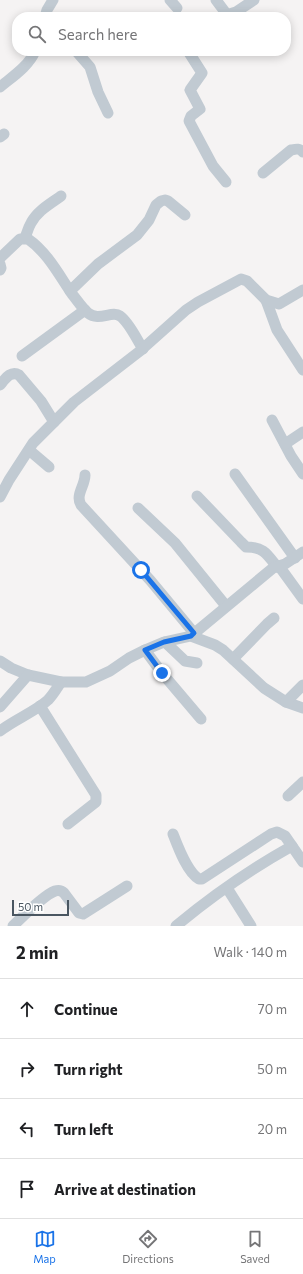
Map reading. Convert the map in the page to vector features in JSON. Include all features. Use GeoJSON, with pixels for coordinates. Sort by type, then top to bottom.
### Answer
{"type":"FeatureCollection","features":[{"type":"Feature","properties":{"kind":"street"},"geometry":{"type":"LineString","coordinates":[[46,12],[53,0]]}},
{"type":"Feature","properties":{"kind":"street"},"geometry":{"type":"LineString","coordinates":[[216,0],[225,12]]}},
{"type":"Feature","properties":{"kind":"street"},"geometry":{"type":"LineString","coordinates":[[236,12],[254,0]]}},
{"type":"Feature","properties":{"kind":"street"},"geometry":{"type":"LineString","coordinates":[[0,87],[33,56]]}},
{"type":"Feature","properties":{"kind":"street"},"geometry":{"type":"LineString","coordinates":[[80,56],[90,67],[98,92],[108,113]]}},
{"type":"Feature","properties":{"kind":"street"},"geometry":{"type":"LineString","coordinates":[[191,56],[202,73],[190,90],[200,109],[191,116],[189,121],[213,166],[226,182]]}},
{"type":"Feature","properties":{"kind":"street"},"geometry":{"type":"LineString","coordinates":[[263,174],[291,150],[296,149],[303,152]]}},
{"type":"Feature","properties":{"kind":"street"},"geometry":{"type":"LineString","coordinates":[[25,238],[31,223],[36,217],[42,210],[61,196]]}},
{"type":"Feature","properties":{"kind":"street"},"geometry":{"type":"LineString","coordinates":[[70,291],[98,264],[137,235],[149,220],[156,205],[161,201],[168,201],[185,216]]}},
{"type":"Feature","properties":{"kind":"street"},"geometry":{"type":"LineString","coordinates":[[0,258],[20,239],[28,238],[48,259],[85,310],[91,315],[97,317],[116,314],[120,316],[128,325],[143,349]]}},
{"type":"Feature","properties":{"kind":"street"},"geometry":{"type":"LineString","coordinates":[[0,243],[11,248]]}},
{"type":"Feature","properties":{"kind":"street"},"geometry":{"type":"LineString","coordinates":[[0,264],[0,270]]}},
{"type":"Feature","properties":{"kind":"street"},"geometry":{"type":"LineString","coordinates":[[0,497],[3,482],[33,443],[74,402],[143,349],[186,310],[233,283],[241,280],[248,281],[266,300],[277,330],[303,370]]}},
{"type":"Feature","properties":{"kind":"street"},"geometry":{"type":"LineString","coordinates":[[266,300],[279,304],[303,290]]}},
{"type":"Feature","properties":{"kind":"street"},"geometry":{"type":"LineString","coordinates":[[22,356],[85,310]]}},
{"type":"Feature","properties":{"kind":"street"},"geometry":{"type":"LineString","coordinates":[[0,385],[12,373],[16,372],[41,401],[54,422]]}},
{"type":"Feature","properties":{"kind":"street"},"geometry":{"type":"LineString","coordinates":[[272,420],[303,474]]}},
{"type":"Feature","properties":{"kind":"street"},"geometry":{"type":"LineString","coordinates":[[285,444],[303,432]]}},
{"type":"Feature","properties":{"kind":"street"},"geometry":{"type":"LineString","coordinates":[[28,450],[50,467]]}},
{"type":"Feature","properties":{"kind":"street"},"geometry":{"type":"LineString","coordinates":[[0,661],[11,668],[28,675],[61,682],[86,682],[110,671],[129,658],[145,650],[166,642],[192,635],[266,573],[299,555],[235,474]]}},
{"type":"Feature","properties":{"kind":"street"},"geometry":{"type":"LineString","coordinates":[[85,475],[85,481],[78,497],[81,505],[150,580],[192,635],[223,650],[264,688],[286,702],[303,708]]}},
{"type":"Feature","properties":{"kind":"street"},"geometry":{"type":"LineString","coordinates":[[197,496],[246,547],[255,547],[263,550],[278,566],[303,599]]}},
{"type":"Feature","properties":{"kind":"street"},"geometry":{"type":"LineString","coordinates":[[138,508],[174,543],[226,606]]}},
{"type":"Feature","properties":{"kind":"street"},"geometry":{"type":"LineString","coordinates":[[233,659],[274,618]]}},
{"type":"Feature","properties":{"kind":"street"},"geometry":{"type":"LineString","coordinates":[[166,642],[185,661],[197,663]]}},
{"type":"Feature","properties":{"kind":"street"},"geometry":{"type":"LineString","coordinates":[[145,650],[162,673],[202,719]]}},
{"type":"Feature","properties":{"kind":"street"},"geometry":{"type":"LineString","coordinates":[[0,707],[28,675]]}},
{"type":"Feature","properties":{"kind":"street"},"geometry":{"type":"LineString","coordinates":[[0,731],[10,723],[40,706],[47,700],[61,682]]}},
{"type":"Feature","properties":{"kind":"street"},"geometry":{"type":"LineString","coordinates":[[286,702],[303,685]]}},
{"type":"Feature","properties":{"kind":"street"},"geometry":{"type":"LineString","coordinates":[[40,706],[96,795],[96,802],[68,824]]}},
{"type":"Feature","properties":{"kind":"street"},"geometry":{"type":"LineString","coordinates":[[288,796],[303,782]]}},
{"type":"Feature","properties":{"kind":"street"},"geometry":{"type":"LineString","coordinates":[[173,834],[181,855],[192,873],[199,879],[202,879],[271,834],[277,832],[285,836],[303,862]]}},
{"type":"Feature","properties":{"kind":"street"},"geometry":{"type":"LineString","coordinates":[[176,926],[259,865],[292,846]]}},
{"type":"Feature","properties":{"kind":"street"},"geometry":{"type":"LineString","coordinates":[[13,926],[44,898],[55,891],[61,891],[64,893],[79,913],[83,914],[127,886]]}},
{"type":"Feature","properties":{"kind":"street"},"geometry":{"type":"LineString","coordinates":[[227,888],[251,926]]}},
{"type":"Feature","properties":{"kind":"route"},"geometry":{"type":"LineString","coordinates":[[141,570],[194,633],[191,636],[164,642],[145,650],[162,673]]}}]}
